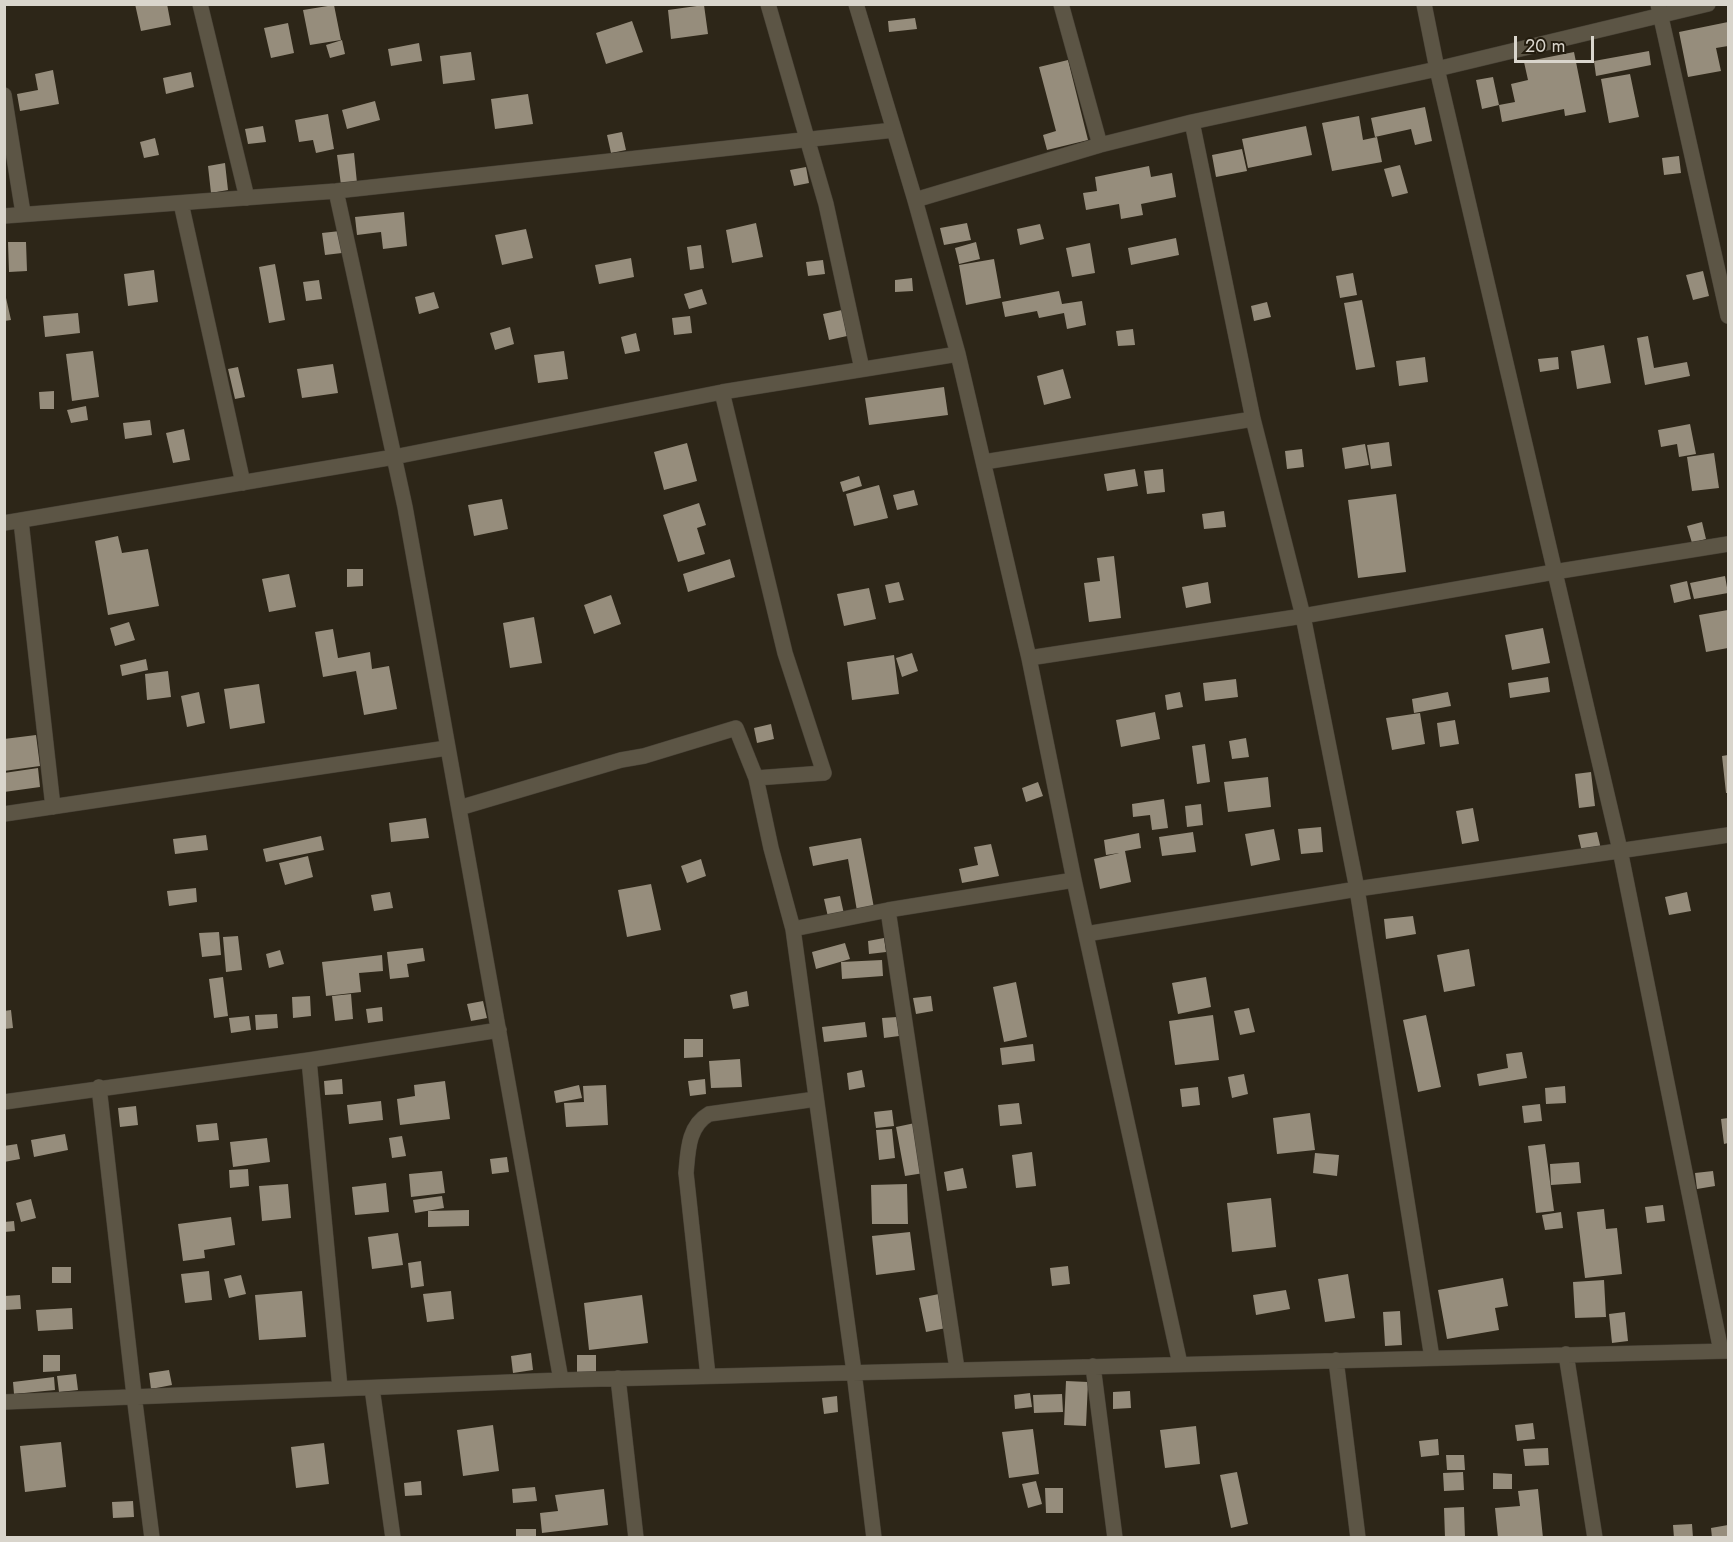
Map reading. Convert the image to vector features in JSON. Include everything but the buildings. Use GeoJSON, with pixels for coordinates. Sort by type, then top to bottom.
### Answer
{"type":"FeatureCollection","features":[{"type":"Feature","properties":{"kind":"street"},"geometry":{"type":"LineString","coordinates":[[200,4],[247,198]]}},
{"type":"Feature","properties":{"kind":"street"},"geometry":{"type":"LineString","coordinates":[[768,4],[826,204],[862,369]]}},
{"type":"Feature","properties":{"kind":"street"},"geometry":{"type":"LineString","coordinates":[[856,4],[915,200],[958,354],[984,462],[1029,658],[1074,880],[1180,1364]]}},
{"type":"Feature","properties":{"kind":"street"},"geometry":{"type":"LineString","coordinates":[[1061,4],[1100,146]]}},
{"type":"Feature","properties":{"kind":"street"},"geometry":{"type":"LineString","coordinates":[[4,1402],[134,1395],[618,1378],[1724,1351],[1620,850],[1437,69],[1424,4]]}},
{"type":"Feature","properties":{"kind":"street"},"geometry":{"type":"LineString","coordinates":[[915,200],[1100,146],[1192,122],[1437,69],[1659,10],[1708,4]]}},
{"type":"Feature","properties":{"kind":"street"},"geometry":{"type":"LineString","coordinates":[[1659,10],[1728,316]]}},
{"type":"Feature","properties":{"kind":"street"},"geometry":{"type":"LineString","coordinates":[[4,95],[23,213]]}},
{"type":"Feature","properties":{"kind":"street"},"geometry":{"type":"LineString","coordinates":[[1192,122],[1253,419],[1303,616],[1357,889],[1432,1358]]}},
{"type":"Feature","properties":{"kind":"street"},"geometry":{"type":"LineString","coordinates":[[4,216],[336,191],[894,130]]}},
{"type":"Feature","properties":{"kind":"street"},"geometry":{"type":"LineString","coordinates":[[336,191],[405,507],[561,1380]]}},
{"type":"Feature","properties":{"kind":"street"},"geometry":{"type":"LineString","coordinates":[[180,203],[243,483]]}},
{"type":"Feature","properties":{"kind":"street"},"geometry":{"type":"LineString","coordinates":[[4,523],[394,457],[722,392],[958,354]]}},
{"type":"Feature","properties":{"kind":"street"},"geometry":{"type":"LineString","coordinates":[[722,392],[785,653],[824,773],[756,778]]}},
{"type":"Feature","properties":{"kind":"street"},"geometry":{"type":"LineString","coordinates":[[984,462],[1253,419]]}},
{"type":"Feature","properties":{"kind":"street"},"geometry":{"type":"LineString","coordinates":[[21,521],[53,807]]}},
{"type":"Feature","properties":{"kind":"street"},"geometry":{"type":"LineString","coordinates":[[1029,658],[1303,616],[1728,544]]}},
{"type":"Feature","properties":{"kind":"street"},"geometry":{"type":"LineString","coordinates":[[459,808],[736,728],[756,778],[771,848],[793,929],[854,1372],[874,1538]]}},
{"type":"Feature","properties":{"kind":"street"},"geometry":{"type":"LineString","coordinates":[[4,814],[447,748]]}},
{"type":"Feature","properties":{"kind":"street"},"geometry":{"type":"LineString","coordinates":[[1086,934],[1357,889],[1728,835]]}},
{"type":"Feature","properties":{"kind":"street"},"geometry":{"type":"LineString","coordinates":[[793,929],[888,910],[1074,880]]}},
{"type":"Feature","properties":{"kind":"street"},"geometry":{"type":"LineString","coordinates":[[888,910],[957,1369]]}},
{"type":"Feature","properties":{"kind":"street"},"geometry":{"type":"LineString","coordinates":[[4,1102],[309,1060],[499,1030]]}},
{"type":"Feature","properties":{"kind":"street"},"geometry":{"type":"LineString","coordinates":[[309,1060],[340,1388]]}},
{"type":"Feature","properties":{"kind":"street"},"geometry":{"type":"LineString","coordinates":[[99,1088],[152,1538]]}},
{"type":"Feature","properties":{"kind":"street"},"geometry":{"type":"LineString","coordinates":[[708,1376],[686,1173],[693,1130],[699,1120],[709,1114],[816,1099]]}},
{"type":"Feature","properties":{"kind":"street"},"geometry":{"type":"LineString","coordinates":[[1566,1354],[1595,1538]]}},
{"type":"Feature","properties":{"kind":"street"},"geometry":{"type":"LineString","coordinates":[[1336,1360],[1358,1538]]}},
{"type":"Feature","properties":{"kind":"street"},"geometry":{"type":"LineString","coordinates":[[1093,1366],[1115,1538]]}},
{"type":"Feature","properties":{"kind":"street"},"geometry":{"type":"LineString","coordinates":[[618,1378],[636,1538]]}},
{"type":"Feature","properties":{"kind":"street"},"geometry":{"type":"LineString","coordinates":[[372,1388],[393,1538]]}}]}
